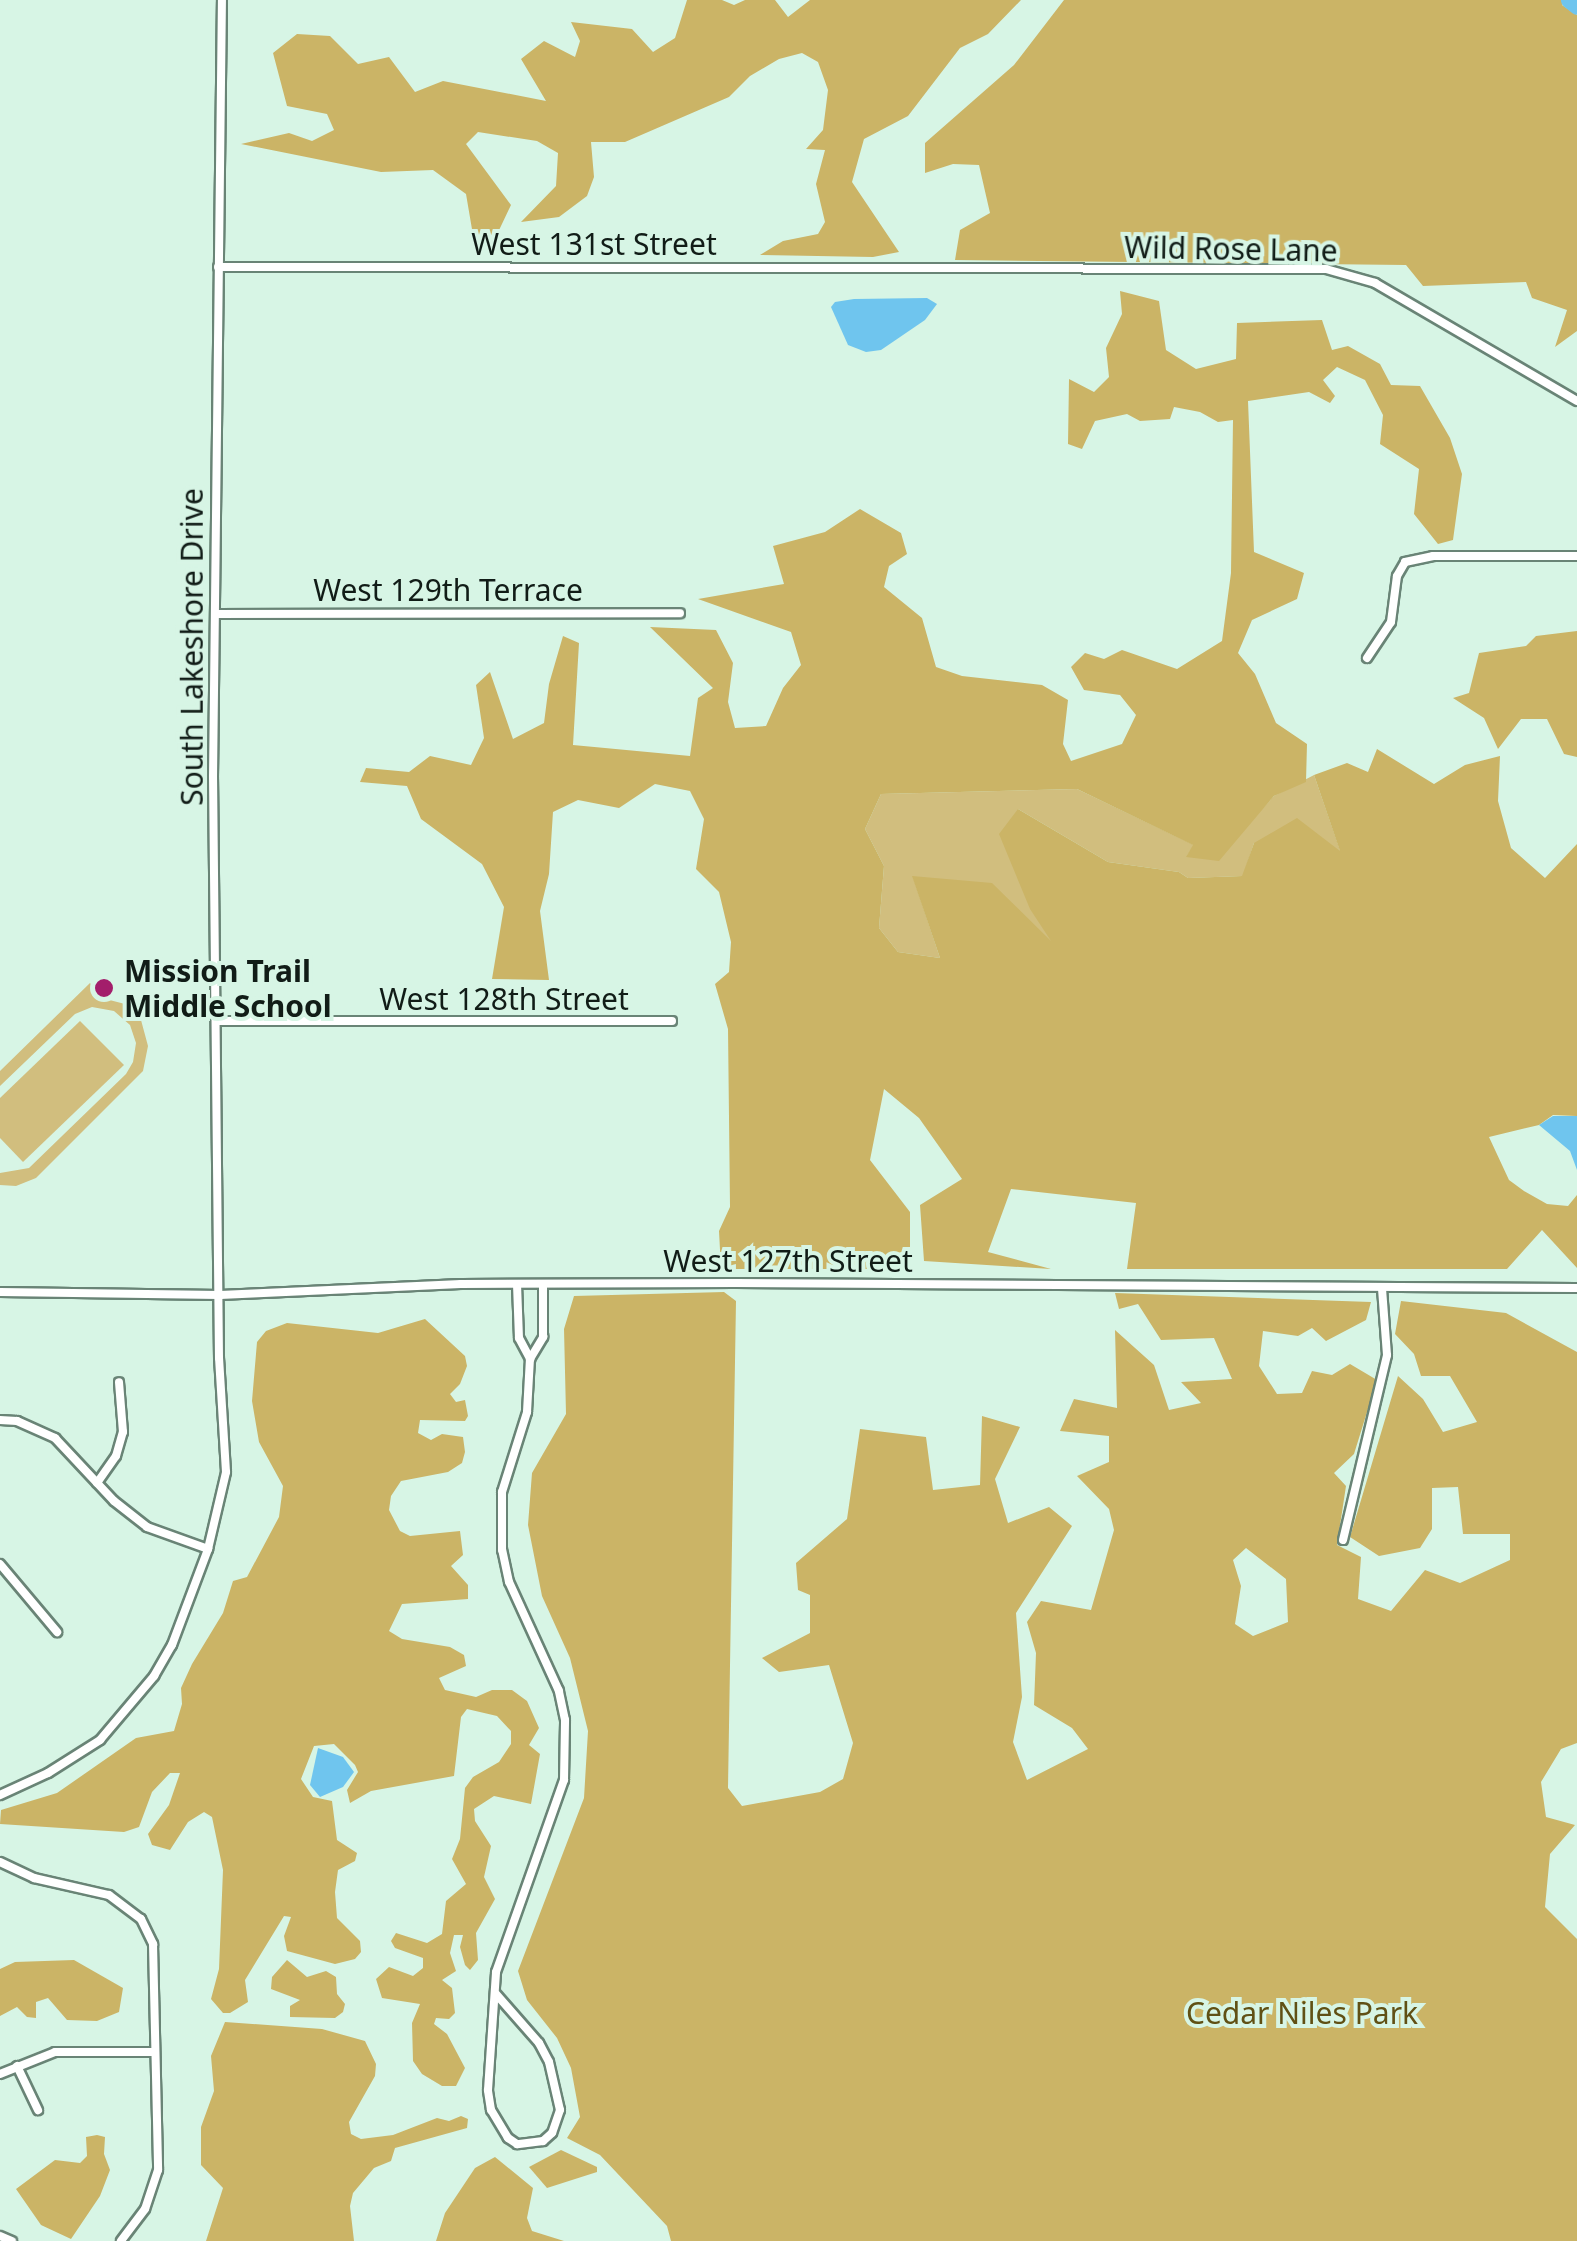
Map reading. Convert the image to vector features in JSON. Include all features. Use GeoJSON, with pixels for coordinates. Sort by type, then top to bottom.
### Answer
{"type":"FeatureCollection","features":[{"type":"Feature","properties":{"kind":"street","name":"South Lakeshore Drive"},"geometry":{"type":"LineString","coordinates":[[0,1796],[78,1756],[125,1716],[172,1645],[208,1549],[226,1472],[220,1294],[215,614],[222,0]]}},
{"type":"Feature","properties":{"kind":"street","name":"West 131st Street"},"geometry":{"type":"LineString","coordinates":[[218,267],[970,268]]}},
{"type":"Feature","properties":{"kind":"street","name":"Wild Rose Lane"},"geometry":{"type":"LineString","coordinates":[[970,268],[1340,270],[1375,283],[1577,401]]}},
{"type":"Feature","properties":{"kind":"street"},"geometry":{"type":"LineString","coordinates":[[1367,658],[1390,622],[1397,576],[1405,562],[1433,556],[1577,556]]}},
{"type":"Feature","properties":{"kind":"street","name":"West 129th Terrace"},"geometry":{"type":"LineString","coordinates":[[215,614],[680,613]]}},
{"type":"Feature","properties":{"kind":"street","name":"West 128th Street"},"geometry":{"type":"LineString","coordinates":[[217,1022],[672,1022]]}},
{"type":"Feature","properties":{"kind":"street"},"geometry":{"type":"LineString","coordinates":[[517,1284],[519,1338],[530,1359]]}},
{"type":"Feature","properties":{"kind":"street","name":"West 127th Street"},"geometry":{"type":"LineString","coordinates":[[0,1292],[220,1294],[517,1284],[1577,1288]]}},
{"type":"Feature","properties":{"kind":"street"},"geometry":{"type":"LineString","coordinates":[[496,1994],[539,2044],[555,2082],[557,2123],[552,2133],[532,2144],[508,2138],[492,2110],[489,2039],[504,1937],[564,1780],[565,1720],[559,1691],[509,1582],[502,1550],[502,1492],[527,1412],[530,1359],[543,1337],[544,1284]]}},
{"type":"Feature","properties":{"kind":"street"},"geometry":{"type":"LineString","coordinates":[[1343,1540],[1387,1355],[1382,1289]]}},
{"type":"Feature","properties":{"kind":"street"},"geometry":{"type":"LineString","coordinates":[[98,1482],[116,1456],[122,1432],[119,1382]]}},
{"type":"Feature","properties":{"kind":"street"},"geometry":{"type":"LineString","coordinates":[[0,1420],[17,1421],[54,1438],[147,1527],[208,1549]]}},
{"type":"Feature","properties":{"kind":"street"},"geometry":{"type":"LineString","coordinates":[[0,1564],[57,1632]]}},
{"type":"Feature","properties":{"kind":"street"},"geometry":{"type":"LineString","coordinates":[[0,1862],[34,1878],[109,1894],[141,1919],[156,1958],[156,2180],[145,2208],[120,2241]]}},
{"type":"Feature","properties":{"kind":"street"},"geometry":{"type":"LineString","coordinates":[[0,2074],[56,2052],[153,2052]]}},
{"type":"Feature","properties":{"kind":"street"},"geometry":{"type":"LineString","coordinates":[[17,2066],[38,2110]]}},
{"type":"Feature","properties":{"kind":"street"},"geometry":{"type":"LineString","coordinates":[[0,2236],[12,2241]]}},
{"type":"Feature","properties":{"kind":"shaded area"},"geometry":{"type":"Polygon","coordinates":[[[1314,775],[1341,853],[1254,843],[1243,876],[1188,878],[1179,872],[1108,862],[1018,809],[1056,947],[913,877],[940,958],[898,952],[879,928],[884,866],[865,829],[881,794],[1077,789],[1194,845],[1187,856],[1252,820],[1274,796],[1314,775]]]}},
{"type":"Feature","properties":{"kind":"shaded area"},"geometry":{"type":"Polygon","coordinates":[[[90,983],[98,991],[94,996],[125,1004],[141,1020],[148,1046],[143,1071],[36,1178],[16,1186],[0,1185],[0,1173],[29,1168],[126,1074],[133,1062],[136,1043],[130,1025],[114,1011],[92,1007],[75,1014],[0,1086],[0,1071],[90,983]]]}},
{"type":"Feature","properties":{"kind":"shaded area"},"geometry":{"type":"Polygon","coordinates":[[[80,1021],[124,1065],[23,1162],[0,1138],[0,1098],[80,1021]]]}},
{"type":"Feature","properties":{"kind":"green space"},"geometry":{"type":"Polygon","coordinates":[[[687,0],[722,0],[734,5],[745,0],[775,0],[788,17],[810,0],[1021,0],[988,34],[960,48],[908,116],[864,139],[852,182],[899,252],[873,257],[760,255],[783,241],[818,234],[825,222],[816,184],[825,150],[806,149],[823,130],[828,90],[818,62],[802,53],[779,59],[750,76],[729,97],[625,142],[591,142],[594,177],[587,196],[559,217],[521,222],[556,186],[558,153],[537,141],[478,132],[466,144],[511,205],[492,245],[474,241],[466,194],[433,170],[381,172],[241,144],[289,133],[312,141],[334,130],[327,114],[287,106],[273,53],[297,34],[330,36],[358,64],[389,57],[415,92],[443,81],[546,101],[521,59],[544,41],[575,57],[580,41],[571,22],[632,29],[653,52],[675,38],[687,0]]]}},
{"type":"Feature","properties":{"kind":"green space"},"geometry":{"type":"Polygon","coordinates":[[[1064,0],[1566,0],[1562,5],[1577,15],[1577,331],[1555,347],[1567,310],[1532,298],[1526,282],[1423,286],[1406,265],[955,260],[960,230],[990,213],[979,165],[953,164],[925,173],[925,143],[1014,65],[1064,0]]]}},
{"type":"Feature","properties":{"kind":"green space"},"geometry":{"type":"Polygon","coordinates":[[[1120,291],[1159,301],[1166,350],[1196,369],[1236,359],[1237,323],[1322,320],[1332,350],[1348,346],[1380,364],[1391,385],[1420,386],[1450,438],[1462,474],[1453,540],[1438,544],[1414,514],[1419,469],[1380,444],[1383,415],[1365,380],[1337,367],[1323,380],[1335,396],[1330,403],[1309,392],[1248,401],[1254,552],[1304,573],[1297,599],[1252,620],[1238,653],[1255,674],[1276,723],[1307,744],[1306,782],[1274,796],[1219,861],[1186,857],[1193,845],[1077,789],[881,794],[865,829],[884,866],[879,928],[898,952],[940,958],[912,876],[992,883],[1051,941],[1030,909],[999,834],[1018,809],[1108,862],[1179,872],[1188,878],[1242,876],[1254,843],[1297,818],[1340,851],[1314,775],[1347,763],[1368,772],[1377,749],[1434,784],[1465,765],[1500,756],[1498,801],[1511,848],[1545,878],[1577,844],[1577,1116],[1553,1115],[1539,1125],[1489,1137],[1509,1180],[1524,1191],[1547,1204],[1568,1206],[1577,1195],[1577,1268],[1542,1230],[1507,1269],[1127,1269],[1136,1203],[1011,1189],[988,1252],[1051,1269],[924,1261],[920,1205],[962,1179],[919,1118],[884,1089],[870,1160],[910,1212],[910,1269],[721,1269],[719,1231],[730,1207],[728,1029],[715,984],[729,972],[731,942],[719,892],[696,869],[704,819],[690,791],[655,784],[619,808],[578,800],[553,812],[549,874],[540,911],[549,980],[492,979],[504,907],[482,864],[421,819],[407,786],[360,782],[366,768],[409,772],[430,756],[471,765],[484,738],[476,685],[490,672],[513,739],[544,723],[549,684],[563,636],[579,643],[573,745],[690,756],[698,698],[713,688],[650,627],[716,630],[733,663],[728,702],[735,728],[766,726],[783,688],[801,665],[791,632],[698,599],[784,584],[773,546],[825,532],[860,509],[901,533],[907,554],[889,566],[884,587],[922,618],[936,667],[962,676],[1042,685],[1068,700],[1063,744],[1071,761],[1122,744],[1136,715],[1120,695],[1084,690],[1071,667],[1085,653],[1104,659],[1122,650],[1177,669],[1222,641],[1231,573],[1233,420],[1218,422],[1200,412],[1174,407],[1170,419],[1140,421],[1127,414],[1095,421],[1082,449],[1068,444],[1069,379],[1094,392],[1109,377],[1106,348],[1122,314],[1120,291]]]}},
{"type":"Feature","properties":{"kind":"green space"},"geometry":{"type":"Polygon","coordinates":[[[1577,631],[1577,757],[1564,754],[1547,719],[1521,719],[1498,749],[1484,718],[1453,698],[1469,693],[1479,653],[1526,646],[1536,636],[1577,631]]]}},
{"type":"Feature","properties":{"kind":"green space","name":"Cedar Niles Park"},"geometry":{"type":"Polygon","coordinates":[[[724,1292],[736,1301],[728,1788],[742,1806],[820,1792],[843,1779],[853,1743],[829,1665],[779,1672],[762,1658],[810,1633],[810,1595],[798,1590],[796,1563],[847,1519],[860,1429],[926,1437],[933,1490],[980,1485],[982,1416],[1020,1427],[995,1479],[1008,1523],[1049,1507],[1072,1526],[1016,1613],[1022,1697],[1013,1742],[1027,1780],[1088,1749],[1072,1728],[1034,1705],[1036,1653],[1027,1622],[1041,1601],[1091,1610],[1114,1530],[1109,1509],[1077,1476],[1109,1462],[1109,1436],[1060,1431],[1074,1399],[1117,1408],[1115,1330],[1154,1365],[1169,1410],[1201,1403],[1181,1382],[1232,1379],[1214,1338],[1161,1340],[1138,1304],[1119,1309],[1115,1293],[1371,1302],[1366,1320],[1326,1341],[1312,1328],[1298,1336],[1263,1331],[1259,1366],[1277,1394],[1302,1393],[1312,1371],[1332,1375],[1350,1364],[1377,1380],[1354,1454],[1334,1473],[1346,1486],[1337,1545],[1361,1557],[1358,1599],[1391,1611],[1425,1570],[1460,1583],[1510,1560],[1510,1534],[1463,1534],[1458,1487],[1432,1488],[1432,1529],[1420,1548],[1379,1556],[1350,1537],[1398,1376],[1423,1399],[1443,1432],[1477,1422],[1450,1376],[1421,1376],[1414,1354],[1395,1334],[1401,1301],[1506,1313],[1577,1352],[1577,1743],[1561,1749],[1541,1782],[1546,1817],[1575,1825],[1550,1854],[1545,1907],[1577,1939],[1577,2241],[671,2241],[667,2226],[600,2155],[567,2138],[580,2117],[571,2068],[557,2038],[527,2000],[518,1971],[584,1798],[588,1731],[570,1658],[542,1596],[528,1525],[532,1473],[566,1414],[564,1329],[574,1296],[724,1292]],[[1246,1548],[1233,1560],[1241,1586],[1235,1624],[1253,1636],[1288,1622],[1286,1579],[1246,1548]]]}},
{"type":"Feature","properties":{"kind":"green space"},"geometry":{"type":"Polygon","coordinates":[[[425,1319],[465,1356],[467,1366],[460,1384],[450,1394],[456,1402],[465,1400],[468,1416],[465,1421],[420,1420],[418,1433],[431,1440],[442,1434],[463,1437],[465,1452],[462,1463],[448,1472],[401,1481],[391,1496],[389,1510],[400,1531],[410,1536],[460,1531],[463,1555],[451,1566],[468,1585],[468,1599],[402,1604],[389,1631],[402,1639],[450,1647],[464,1655],[466,1666],[439,1678],[445,1690],[476,1697],[492,1690],[512,1690],[527,1701],[539,1728],[529,1745],[540,1754],[531,1804],[494,1796],[474,1809],[475,1821],[491,1846],[484,1877],[495,1899],[476,1933],[478,1960],[470,1970],[465,1965],[460,1947],[463,1935],[454,1935],[450,1953],[456,1971],[442,1980],[452,1988],[455,2013],[449,2019],[436,2018],[434,2024],[447,2034],[465,2068],[456,2086],[442,2086],[422,2074],[413,2061],[412,2023],[420,2004],[382,1998],[376,1979],[389,1967],[413,1976],[423,1968],[423,1958],[395,1948],[391,1941],[396,1933],[427,1943],[442,1934],[446,1901],[466,1884],[452,1859],[460,1839],[465,1788],[473,1777],[499,1762],[511,1744],[511,1731],[497,1716],[467,1709],[461,1717],[454,1776],[371,1791],[350,1803],[347,1790],[358,1772],[355,1765],[334,1744],[314,1746],[301,1779],[313,1797],[332,1801],[337,1840],[357,1853],[355,1861],[338,1870],[335,1892],[337,1918],[360,1941],[361,1952],[355,1959],[335,1964],[287,1951],[284,1936],[291,1917],[284,1916],[245,1980],[248,2002],[230,2013],[223,2013],[211,1999],[219,1969],[223,1870],[212,1817],[204,1812],[188,1822],[170,1850],[152,1845],[148,1834],[169,1805],[180,1773],[170,1773],[152,1792],[139,1827],[124,1832],[0,1824],[1,1810],[57,1793],[136,1738],[174,1731],[182,1704],[181,1688],[192,1664],[223,1613],[233,1581],[247,1577],[279,1517],[283,1486],[259,1442],[252,1401],[257,1342],[266,1331],[287,1323],[378,1333],[425,1319]]]}},
{"type":"Feature","properties":{"kind":"green space"},"geometry":{"type":"Polygon","coordinates":[[[74,1960],[123,1988],[119,2012],[97,2021],[67,2020],[48,1998],[36,2002],[36,2018],[27,2017],[17,2007],[0,2016],[0,1969],[15,1962],[74,1960]]]}},
{"type":"Feature","properties":{"kind":"green space"},"geometry":{"type":"Polygon","coordinates":[[[287,1960],[307,1977],[326,1971],[336,1977],[337,1994],[345,2004],[343,2012],[335,2018],[290,2017],[290,2006],[300,2000],[271,1989],[272,1977],[287,1960]]]}},
{"type":"Feature","properties":{"kind":"green space"},"geometry":{"type":"Polygon","coordinates":[[[225,2022],[322,2029],[365,2041],[376,2064],[375,2076],[349,2122],[351,2134],[361,2139],[393,2135],[437,2118],[449,2121],[461,2116],[468,2119],[467,2128],[395,2148],[391,2161],[374,2168],[353,2193],[350,2206],[354,2241],[206,2241],[223,2188],[201,2165],[201,2127],[214,2091],[211,2056],[225,2022]]]}},
{"type":"Feature","properties":{"kind":"green space"},"geometry":{"type":"Polygon","coordinates":[[[86,2137],[105,2137],[104,2154],[110,2170],[100,2196],[71,2239],[41,2225],[16,2189],[55,2160],[80,2163],[87,2156],[86,2137]]]}},
{"type":"Feature","properties":{"kind":"green space"},"geometry":{"type":"Polygon","coordinates":[[[561,2150],[597,2167],[597,2172],[547,2188],[529,2167],[561,2150]]]}},
{"type":"Feature","properties":{"kind":"green space"},"geometry":{"type":"Polygon","coordinates":[[[495,2157],[533,2188],[527,2218],[532,2231],[564,2241],[436,2241],[445,2213],[475,2168],[495,2157]]]}},
{"type":"Feature","properties":{"kind":"water"},"geometry":{"type":"Polygon","coordinates":[[[927,298],[937,304],[925,320],[881,350],[866,352],[848,345],[831,307],[835,302],[854,299],[927,298]]]}},
{"type":"Feature","properties":{"kind":"water"},"geometry":{"type":"Polygon","coordinates":[[[1553,1116],[1577,1116],[1577,1170],[1570,1151],[1539,1125],[1553,1116]]]}},
{"type":"Feature","properties":{"kind":"water"},"geometry":{"type":"Polygon","coordinates":[[[318,1748],[343,1757],[354,1772],[343,1787],[320,1797],[310,1785],[318,1748]]]}},
{"type":"Feature","properties":{"kind":"waterway"},"geometry":{"type":"LineString","coordinates":[[1568,0],[1577,7]]}},
{"type":"Feature","properties":{"kind":"place","name":"Mission Trail Middle School"},"geometry":{"type":"Point","coordinates":[104,988]}}]}
